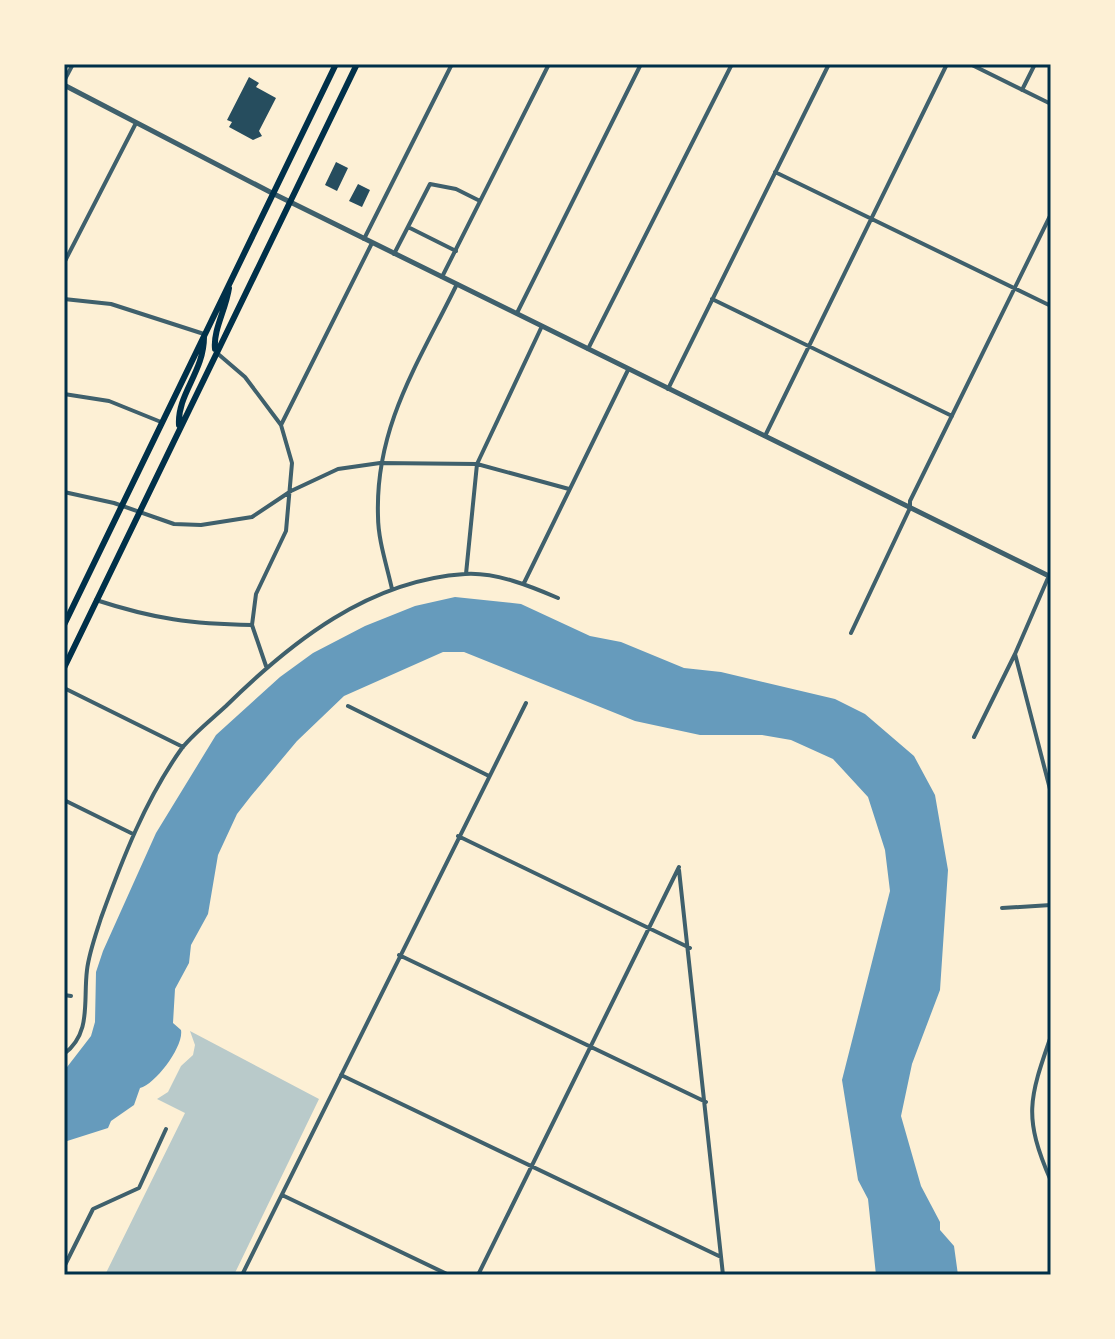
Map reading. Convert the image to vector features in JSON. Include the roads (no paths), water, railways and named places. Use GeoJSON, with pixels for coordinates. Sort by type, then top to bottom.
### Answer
{"type":"FeatureCollection","features":[{"type":"Feature","properties":{"kind":"main road"},"geometry":{"type":"LineString","coordinates":[[64,625],[336,64]]}},
{"type":"Feature","properties":{"kind":"main road"},"geometry":{"type":"LineString","coordinates":[[64,668],[215,351],[357,64]]}},
{"type":"Feature","properties":{"kind":"main road"},"geometry":{"type":"LineString","coordinates":[[215,351],[214,337],[226,309],[230,280]]}},
{"type":"Feature","properties":{"kind":"main road"},"geometry":{"type":"LineString","coordinates":[[179,428],[178,413],[204,357],[204,334]]}},
{"type":"Feature","properties":{"kind":"street"},"geometry":{"type":"LineString","coordinates":[[73,64],[64,83],[136,123],[394,254],[1050,575],[974,737]]}},
{"type":"Feature","properties":{"kind":"street"},"geometry":{"type":"LineString","coordinates":[[364,239],[452,64]]}},
{"type":"Feature","properties":{"kind":"street"},"geometry":{"type":"LineString","coordinates":[[442,277],[549,64]]}},
{"type":"Feature","properties":{"kind":"street"},"geometry":{"type":"LineString","coordinates":[[517,313],[641,64]]}},
{"type":"Feature","properties":{"kind":"street"},"geometry":{"type":"LineString","coordinates":[[588,349],[732,64]]}},
{"type":"Feature","properties":{"kind":"street"},"geometry":{"type":"LineString","coordinates":[[668,389],[829,64]]}},
{"type":"Feature","properties":{"kind":"street"},"geometry":{"type":"LineString","coordinates":[[765,436],[947,64]]}},
{"type":"Feature","properties":{"kind":"street"},"geometry":{"type":"LineString","coordinates":[[970,64],[1051,104]]}},
{"type":"Feature","properties":{"kind":"street"},"geometry":{"type":"LineString","coordinates":[[1022,90],[1035,64]]}},
{"type":"Feature","properties":{"kind":"street"},"geometry":{"type":"LineString","coordinates":[[64,263],[136,123]]}},
{"type":"Feature","properties":{"kind":"street"},"geometry":{"type":"LineString","coordinates":[[775,172],[1051,306]]}},
{"type":"Feature","properties":{"kind":"street"},"geometry":{"type":"LineString","coordinates":[[394,254],[430,184],[456,189],[480,201]]}},
{"type":"Feature","properties":{"kind":"street"},"geometry":{"type":"LineString","coordinates":[[851,633],[910,508],[910,501],[1051,214]]}},
{"type":"Feature","properties":{"kind":"street"},"geometry":{"type":"LineString","coordinates":[[408,227],[456,251]]}},
{"type":"Feature","properties":{"kind":"street"},"geometry":{"type":"LineString","coordinates":[[281,425],[372,243]]}},
{"type":"Feature","properties":{"kind":"street"},"geometry":{"type":"LineString","coordinates":[[392,589],[377,519],[380,463],[389,421],[457,284]]}},
{"type":"Feature","properties":{"kind":"street"},"geometry":{"type":"LineString","coordinates":[[64,299],[111,304],[204,334]]}},
{"type":"Feature","properties":{"kind":"street"},"geometry":{"type":"LineString","coordinates":[[712,299],[952,416]]}},
{"type":"Feature","properties":{"kind":"street"},"geometry":{"type":"LineString","coordinates":[[466,574],[477,464],[542,326]]}},
{"type":"Feature","properties":{"kind":"street"},"geometry":{"type":"LineString","coordinates":[[215,351],[245,377],[281,425],[292,463],[286,531],[256,594],[252,625],[266,666]]}},
{"type":"Feature","properties":{"kind":"street"},"geometry":{"type":"LineString","coordinates":[[524,583],[628,369]]}},
{"type":"Feature","properties":{"kind":"street"},"geometry":{"type":"LineString","coordinates":[[64,394],[109,401],[162,422]]}},
{"type":"Feature","properties":{"kind":"street"},"geometry":{"type":"LineString","coordinates":[[64,492],[121,505],[174,524],[201,525],[252,517],[291,491],[338,469],[380,463],[477,464],[569,489]]}},
{"type":"Feature","properties":{"kind":"street"},"geometry":{"type":"LineString","coordinates":[[64,1054],[79,1038],[85,1025],[87,967],[134,834],[183,747],[266,666],[336,615],[392,589],[466,574],[524,583],[558,598]]}},
{"type":"Feature","properties":{"kind":"street"},"geometry":{"type":"LineString","coordinates":[[96,600],[150,618],[196,624],[252,625]]}},
{"type":"Feature","properties":{"kind":"street"},"geometry":{"type":"LineString","coordinates":[[1015,654],[1051,789]]}},
{"type":"Feature","properties":{"kind":"street"},"geometry":{"type":"LineString","coordinates":[[64,688],[183,747]]}},
{"type":"Feature","properties":{"kind":"street"},"geometry":{"type":"LineString","coordinates":[[242,1275],[526,703]]}},
{"type":"Feature","properties":{"kind":"street"},"geometry":{"type":"LineString","coordinates":[[348,706],[489,776]]}},
{"type":"Feature","properties":{"kind":"street"},"geometry":{"type":"LineString","coordinates":[[64,800],[134,834]]}},
{"type":"Feature","properties":{"kind":"street"},"geometry":{"type":"LineString","coordinates":[[458,836],[690,948]]}},
{"type":"Feature","properties":{"kind":"street"},"geometry":{"type":"LineString","coordinates":[[478,1275],[679,867],[723,1275]]}},
{"type":"Feature","properties":{"kind":"street"},"geometry":{"type":"LineString","coordinates":[[1002,908],[1051,905]]}},
{"type":"Feature","properties":{"kind":"street"},"geometry":{"type":"LineString","coordinates":[[399,955],[706,1102]]}},
{"type":"Feature","properties":{"kind":"street"},"geometry":{"type":"LineString","coordinates":[[64,995],[71,996]]}},
{"type":"Feature","properties":{"kind":"street"},"geometry":{"type":"LineString","coordinates":[[1051,1036],[1035,1077],[1031,1121],[1051,1181]]}},
{"type":"Feature","properties":{"kind":"street"},"geometry":{"type":"LineString","coordinates":[[341,1075],[721,1257]]}},
{"type":"Feature","properties":{"kind":"street"},"geometry":{"type":"LineString","coordinates":[[64,1267],[93,1209],[139,1188],[166,1129]]}},
{"type":"Feature","properties":{"kind":"street"},"geometry":{"type":"LineString","coordinates":[[282,1195],[449,1275]]}},
{"type":"Feature","properties":{"kind":"water"},"geometry":{"type":"Polygon","coordinates":[[[455,597],[521,604],[590,636],[621,642],[684,668],[721,672],[835,699],[865,714],[914,756],[935,795],[948,870],[940,990],[912,1064],[901,1116],[921,1186],[940,1222],[940,1230],[954,1246],[958,1275],[876,1275],[868,1199],[858,1180],[842,1080],[890,891],[885,850],[868,797],[833,759],[791,740],[762,735],[700,735],[635,721],[464,652],[443,652],[344,696],[297,741],[251,796],[237,814],[218,855],[208,914],[191,945],[189,963],[175,989],[173,1023],[181,1030],[181,1037],[174,1054],[154,1080],[140,1088],[134,1105],[111,1121],[108,1128],[64,1142],[64,1071],[91,1036],[95,1022],[96,972],[103,951],[156,833],[216,735],[280,677],[313,653],[365,626],[415,606],[455,597]]]}}]}
